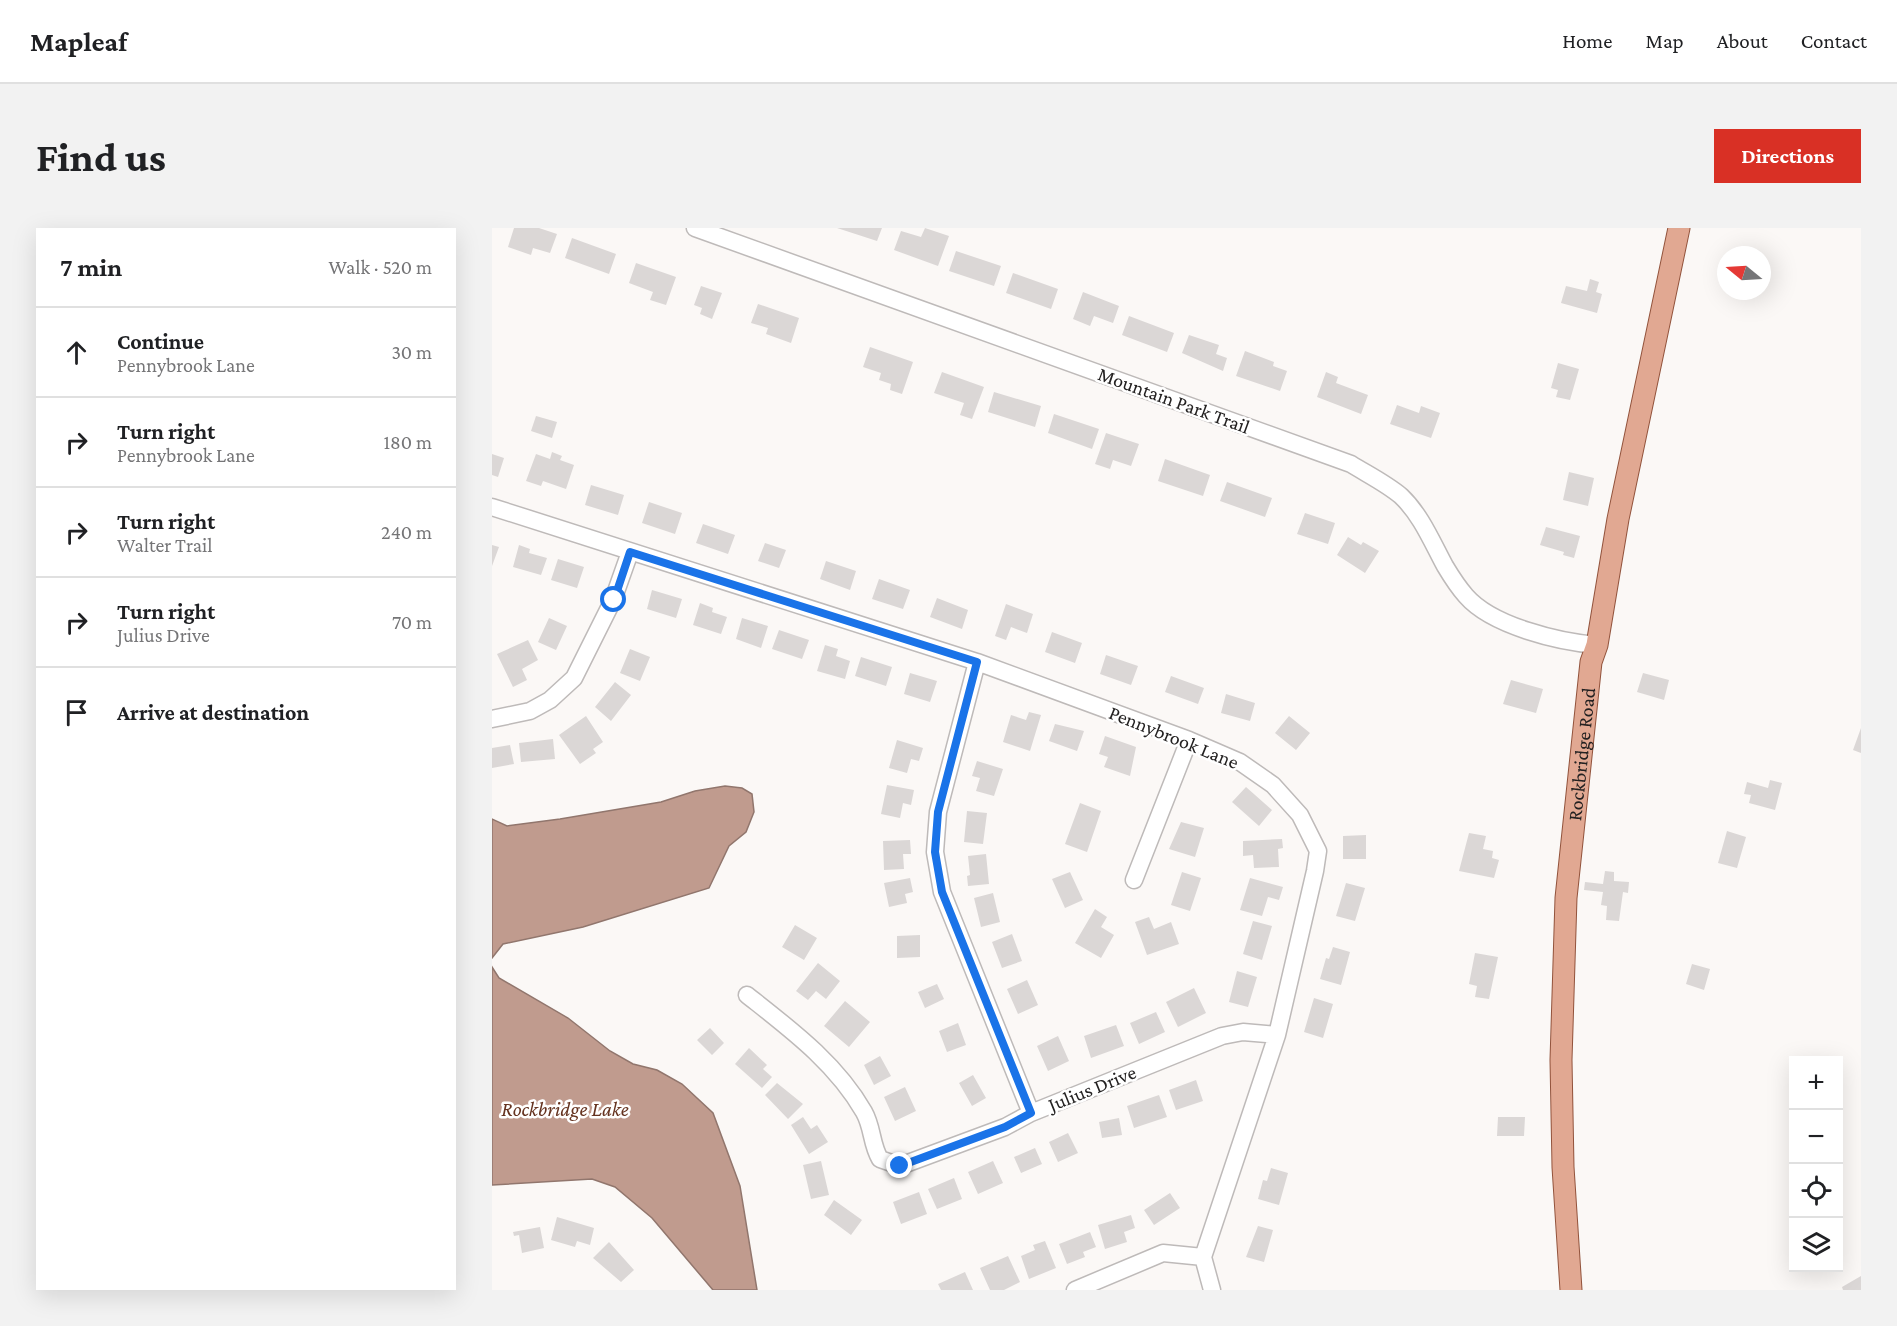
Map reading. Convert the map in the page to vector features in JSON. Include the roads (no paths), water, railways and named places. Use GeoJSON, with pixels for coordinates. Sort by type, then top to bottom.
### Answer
{"type":"FeatureCollection","features":[{"type":"Feature","properties":{"kind":"main road","name":"Rockbridge Road"},"geometry":{"type":"LineString","coordinates":[[1571,1290],[1563,1167],[1561,1060],[1566,897],[1590,662],[1597,645],[1618,519],[1679,228]]}},
{"type":"Feature","properties":{"kind":"street","name":"Mountain Park Trail"},"geometry":{"type":"LineString","coordinates":[[695,228],[1351,464],[1401,496],[1423,524],[1446,568],[1466,596],[1478,607],[1509,624],[1571,642],[1597,645]]}},
{"type":"Feature","properties":{"kind":"street","name":"Pennybrook Lane"},"geometry":{"type":"LineString","coordinates":[[492,507],[977,662],[1189,740],[1240,762],[1273,784],[1300,815],[1318,851],[1276,1035],[1203,1257]]}},
{"type":"Feature","properties":{"kind":"street"},"geometry":{"type":"LineString","coordinates":[[492,719],[530,711],[550,699],[574,678],[614,600],[630,552]]}},
{"type":"Feature","properties":{"kind":"street"},"geometry":{"type":"LineString","coordinates":[[977,662],[938,812],[935,852],[942,892],[1031,1113]]}},
{"type":"Feature","properties":{"kind":"street"},"geometry":{"type":"LineString","coordinates":[[1134,880],[1189,740]]}},
{"type":"Feature","properties":{"kind":"street","name":"Julius Drive"},"geometry":{"type":"LineString","coordinates":[[747,995],[802,1039],[845,1085],[872,1127],[873,1147],[880,1159],[900,1166],[1005,1127],[1031,1113],[1222,1036],[1243,1032],[1276,1035]]}},
{"type":"Feature","properties":{"kind":"street"},"geometry":{"type":"LineString","coordinates":[[1075,1290],[1163,1253],[1203,1257],[1212,1290]]}},
{"type":"Feature","properties":{"kind":"water"},"geometry":{"type":"Polygon","coordinates":[[[725,786],[742,788],[752,794],[754,812],[746,832],[729,846],[709,888],[583,927],[503,944],[492,958],[492,819],[507,826],[560,819],[661,802],[695,791],[725,786]]]}},
{"type":"Feature","properties":{"kind":"water","name":"Rockbridge Lake"},"geometry":{"type":"Polygon","coordinates":[[[492,967],[499,978],[568,1018],[610,1051],[633,1064],[657,1070],[682,1084],[713,1113],[740,1186],[757,1290],[713,1290],[652,1218],[615,1187],[592,1179],[492,1185],[492,967]]]}}]}
